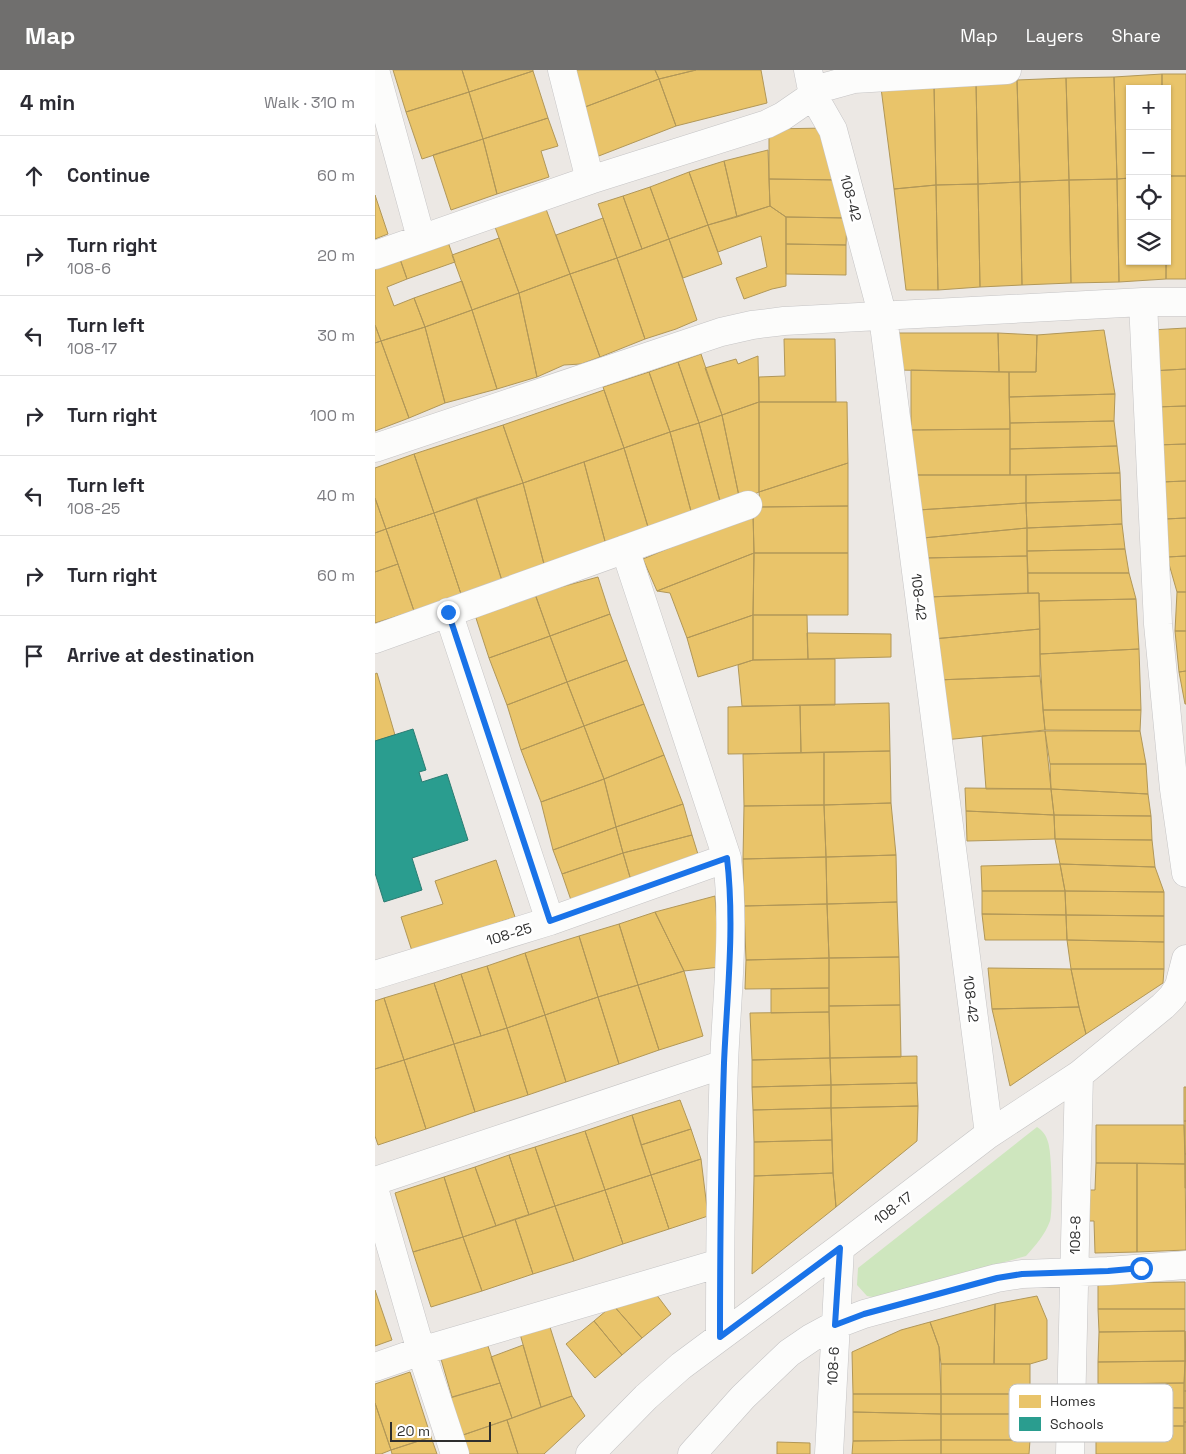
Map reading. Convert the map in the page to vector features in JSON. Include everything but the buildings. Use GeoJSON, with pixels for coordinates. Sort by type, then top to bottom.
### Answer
{"type":"FeatureCollection","features":[{"type":"Feature","properties":{"kind":"street"},"geometry":{"type":"LineString","coordinates":[[375,70],[421,238]]}},
{"type":"Feature","properties":{"kind":"street"},"geometry":{"type":"LineString","coordinates":[[562,70],[590,180]]}},
{"type":"Feature","properties":{"kind":"street"},"geometry":{"type":"LineString","coordinates":[[375,255],[590,180],[767,124],[783,116],[810,82],[825,87],[854,79],[1007,70]]}},
{"type":"Feature","properties":{"kind":"street","name":"108-42"},"geometry":{"type":"LineString","coordinates":[[810,82],[833,130],[883,317],[989,1134]]}},
{"type":"Feature","properties":{"kind":"street"},"geometry":{"type":"LineString","coordinates":[[1143,302],[1158,624],[1174,790],[1186,873]]}},
{"type":"Feature","properties":{"kind":"street"},"geometry":{"type":"LineString","coordinates":[[375,448],[721,332],[753,325],[784,321],[1143,302],[1186,302]]}},
{"type":"Feature","properties":{"kind":"street"},"geometry":{"type":"LineString","coordinates":[[375,639],[748,504]]}},
{"type":"Feature","properties":{"kind":"street"},"geometry":{"type":"LineString","coordinates":[[625,549],[727,858],[731,905],[724,1064],[720,1337]]}},
{"type":"Feature","properties":{"kind":"street"},"geometry":{"type":"LineString","coordinates":[[448,612],[550,921]]}},
{"type":"Feature","properties":{"kind":"street","name":"108-25"},"geometry":{"type":"LineString","coordinates":[[375,975],[550,921],[727,858]]}},
{"type":"Feature","properties":{"kind":"street","name":"108-17"},"geometry":{"type":"LineString","coordinates":[[590,1454],[646,1397],[681,1366],[989,1134],[1079,1075],[1163,1006],[1179,986],[1186,959]]}},
{"type":"Feature","properties":{"kind":"street"},"geometry":{"type":"LineString","coordinates":[[375,1181],[724,1064]]}},
{"type":"Feature","properties":{"kind":"street","name":"108-8"},"geometry":{"type":"LineString","coordinates":[[1072,1384],[1079,1075]]}},
{"type":"Feature","properties":{"kind":"street"},"geometry":{"type":"LineString","coordinates":[[375,1192],[421,1351],[455,1454]]}},
{"type":"Feature","properties":{"kind":"street","name":"108-6"},"geometry":{"type":"LineString","coordinates":[[829,1454],[840,1248]]}},
{"type":"Feature","properties":{"kind":"street"},"geometry":{"type":"LineString","coordinates":[[375,1367],[421,1351],[720,1263]]}},
{"type":"Feature","properties":{"kind":"street"},"geometry":{"type":"LineString","coordinates":[[692,1454],[769,1371],[789,1353],[835,1325],[864,1314],[997,1278],[1022,1274],[1186,1265]]}},
{"type":"Feature","properties":{"kind":"green space"},"geometry":{"type":"Polygon","coordinates":[[[1037,1127],[1043,1132],[1048,1142],[1052,1206],[1050,1221],[1045,1231],[1026,1256],[878,1298],[867,1296],[857,1285],[858,1268],[1037,1127]]]}},
{"type":"Feature","properties":{"kind":"route"},"geometry":{"type":"LineString","coordinates":[[448,612],[550,921],[727,858],[731,905],[724,1064],[720,1337],[840,1248],[835,1325],[864,1314],[997,1278],[1048,1272],[1108,1271],[1141,1268]]}}]}
